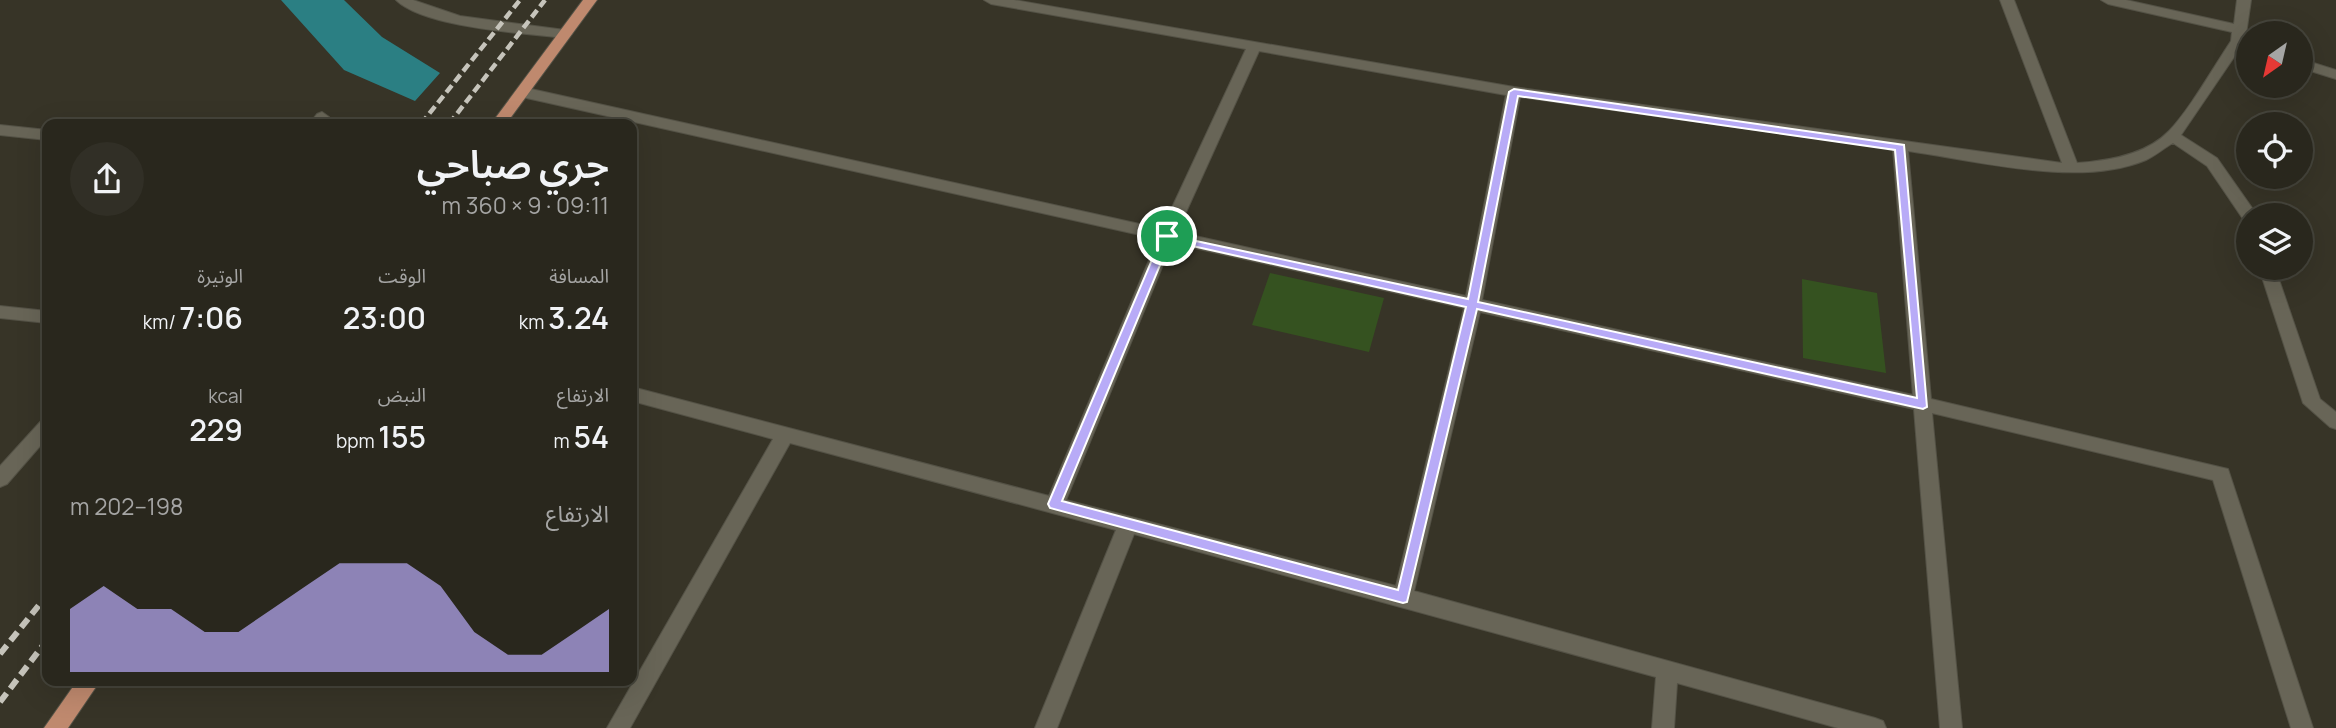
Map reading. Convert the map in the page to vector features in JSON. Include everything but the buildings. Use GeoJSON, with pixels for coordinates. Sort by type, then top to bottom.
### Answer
{"type":"FeatureCollection","features":[{"type":"Feature","properties":{"kind":"main road"},"geometry":{"type":"LineString","coordinates":[[502,119],[590,0]]}},
{"type":"Feature","properties":{"kind":"main road"},"geometry":{"type":"LineString","coordinates":[[55,728],[85,686]]}},
{"type":"Feature","properties":{"kind":"street"},"geometry":{"type":"LineString","coordinates":[[403,0],[418,9],[499,27],[565,34]]}},
{"type":"Feature","properties":{"kind":"street"},"geometry":{"type":"LineString","coordinates":[[991,0],[1514,92],[2072,169],[2105,166],[2141,156],[2173,136],[2236,47]]}},
{"type":"Feature","properties":{"kind":"street"},"geometry":{"type":"LineString","coordinates":[[2007,0],[2072,169]]}},
{"type":"Feature","properties":{"kind":"street"},"geometry":{"type":"LineString","coordinates":[[2108,0],[2236,37]]}},
{"type":"Feature","properties":{"kind":"street"},"geometry":{"type":"LineString","coordinates":[[2243,21],[2244,0]]}},
{"type":"Feature","properties":{"kind":"street"},"geometry":{"type":"LineString","coordinates":[[1055,504],[1167,236],[1254,47]]}},
{"type":"Feature","properties":{"kind":"street"},"geometry":{"type":"LineString","coordinates":[[2314,67],[2336,75]]}},
{"type":"Feature","properties":{"kind":"street"},"geometry":{"type":"LineString","coordinates":[[522,92],[1923,404],[2221,474],[2302,728]]}},
{"type":"Feature","properties":{"kind":"street"},"geometry":{"type":"LineString","coordinates":[[1403,597],[1472,304],[1514,92]]}},
{"type":"Feature","properties":{"kind":"street"},"geometry":{"type":"LineString","coordinates":[[0,130],[42,134]]}},
{"type":"Feature","properties":{"kind":"street"},"geometry":{"type":"LineString","coordinates":[[2173,136],[2212,162],[2241,203]]}},
{"type":"Feature","properties":{"kind":"street"},"geometry":{"type":"LineString","coordinates":[[1900,147],[1951,728]]}},
{"type":"Feature","properties":{"kind":"street"},"geometry":{"type":"LineString","coordinates":[[2271,280],[2312,403],[2336,422]]}},
{"type":"Feature","properties":{"kind":"street"},"geometry":{"type":"LineString","coordinates":[[0,312],[42,316]]}},
{"type":"Feature","properties":{"kind":"street"},"geometry":{"type":"LineString","coordinates":[[637,395],[1403,597],[1667,673],[1875,728]]}},
{"type":"Feature","properties":{"kind":"street"},"geometry":{"type":"LineString","coordinates":[[0,479],[42,432]]}},
{"type":"Feature","properties":{"kind":"street"},"geometry":{"type":"LineString","coordinates":[[618,728],[785,435]]}},
{"type":"Feature","properties":{"kind":"street"},"geometry":{"type":"LineString","coordinates":[[1046,728],[1128,524]]}},
{"type":"Feature","properties":{"kind":"street"},"geometry":{"type":"LineString","coordinates":[[1663,728],[1667,673]]}},
{"type":"Feature","properties":{"kind":"green space"},"geometry":{"type":"Polygon","coordinates":[[[1270,273],[1384,298],[1369,352],[1252,325],[1270,273]]]}},
{"type":"Feature","properties":{"kind":"green space"},"geometry":{"type":"Polygon","coordinates":[[[1802,279],[1877,293],[1886,373],[1803,358],[1802,279]]]}},
{"type":"Feature","properties":{"kind":"water"},"geometry":{"type":"Polygon","coordinates":[[[281,0],[344,0],[382,37],[440,73],[415,101],[344,70],[281,0]]]}},
{"type":"Feature","properties":{"kind":"railway"},"geometry":{"type":"LineString","coordinates":[[425,119],[520,0]]}},
{"type":"Feature","properties":{"kind":"railway"},"geometry":{"type":"LineString","coordinates":[[453,119],[545,0]]}},
{"type":"Feature","properties":{"kind":"railway"},"geometry":{"type":"LineString","coordinates":[[0,654],[42,601]]}},
{"type":"Feature","properties":{"kind":"railway"},"geometry":{"type":"LineString","coordinates":[[0,702],[42,647]]}},
{"type":"Feature","properties":{"kind":"route"},"geometry":{"type":"LineString","coordinates":[[1167,236],[1055,504],[1403,597],[1472,304],[1923,404],[1900,147],[1514,92],[1472,304],[1167,236]]}}]}
